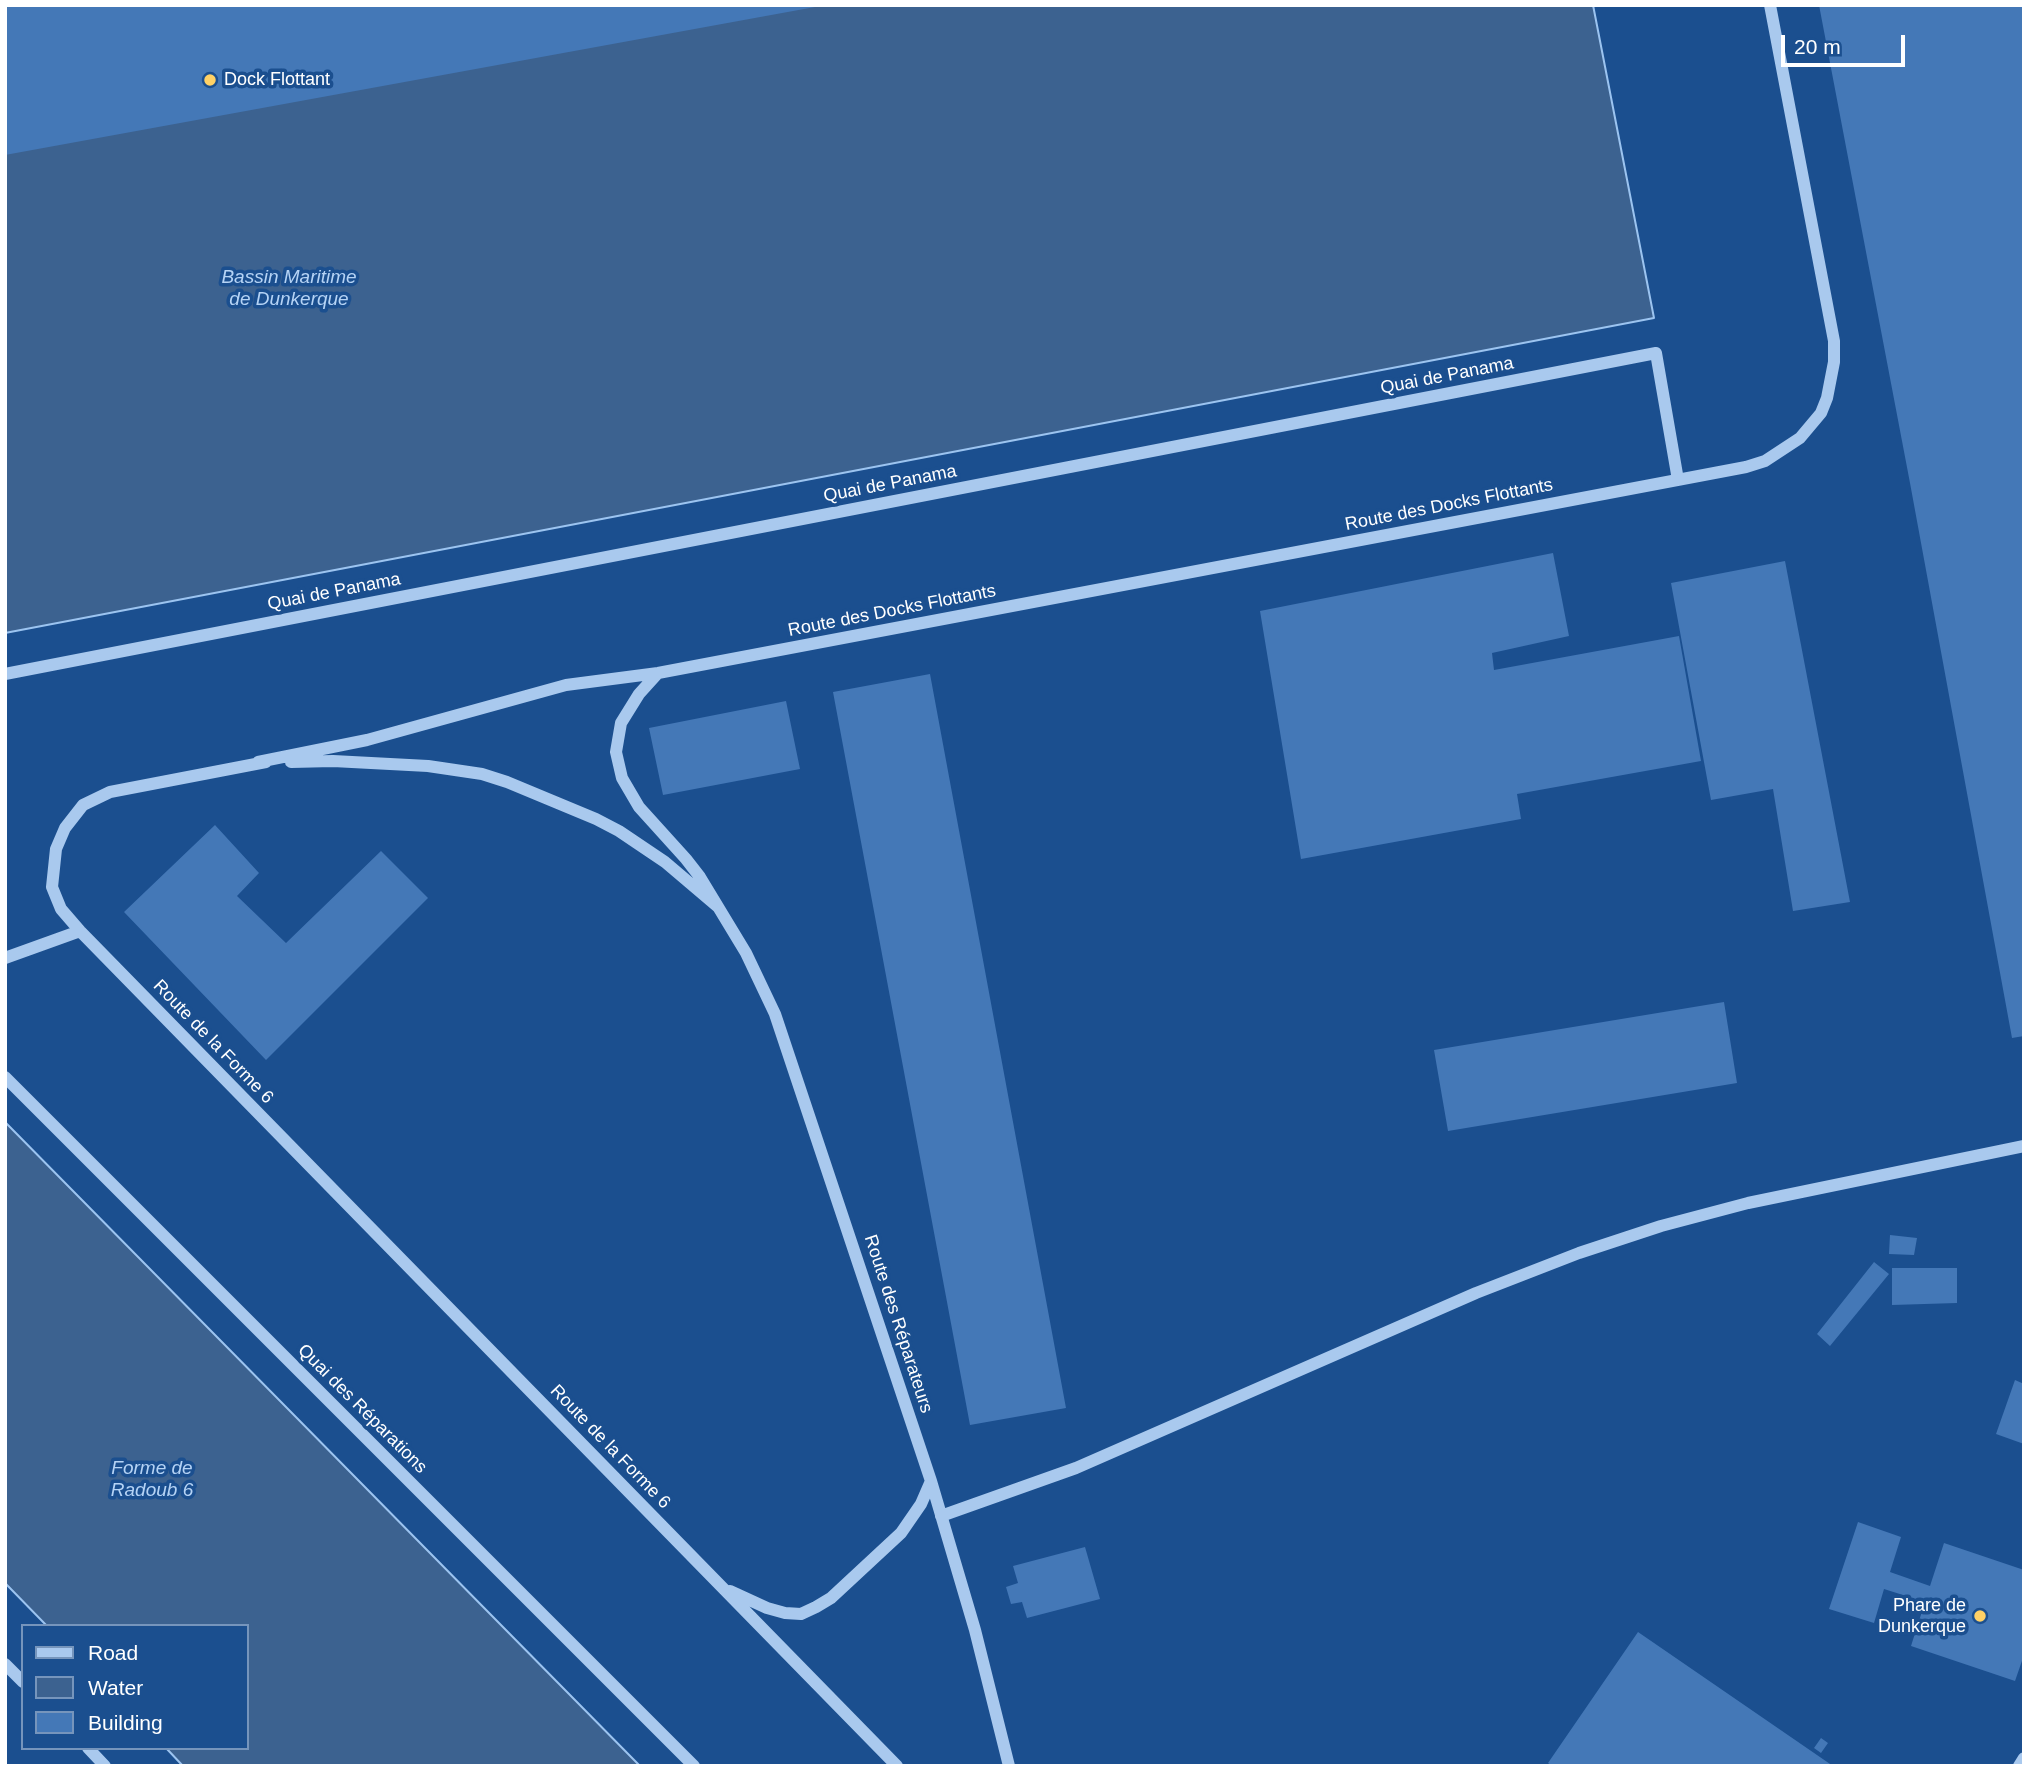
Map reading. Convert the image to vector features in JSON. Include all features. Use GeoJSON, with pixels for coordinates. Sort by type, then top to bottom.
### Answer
{"type":"FeatureCollection","features":[{"type":"Feature","properties":{"kind":"street","name":"Route des Docks Flottants"},"geometry":{"type":"LineString","coordinates":[[258,762],[368,740],[566,684],[658,673],[1678,480],[1746,467],[1781,452],[1800,438],[1821,413],[1830,382],[1833,341],[1770,5]]}},
{"type":"Feature","properties":{"kind":"street","name":"Quai de Panama"},"geometry":{"type":"LineString","coordinates":[[5,674],[1656,353],[1678,480]]}},
{"type":"Feature","properties":{"kind":"street","name":"Route des Réparateurs"},"geometry":{"type":"LineString","coordinates":[[658,673],[639,694],[621,723],[617,739],[617,765],[639,807],[686,859],[718,907],[751,965],[787,1046],[931,1481],[975,1630],[1009,1766]]}},
{"type":"Feature","properties":{"kind":"street","name":"Route de la Forme 6"},"geometry":{"type":"LineString","coordinates":[[718,907],[665,862],[619,831],[507,782],[454,769],[332,761],[258,762],[110,792],[90,801],[77,811],[65,828],[56,849],[52,887],[61,909],[80,931],[897,1766]]}},
{"type":"Feature","properties":{"kind":"street"},"geometry":{"type":"LineString","coordinates":[[5,958],[80,931]]}},
{"type":"Feature","properties":{"kind":"street","name":"Quai des Réparations"},"geometry":{"type":"LineString","coordinates":[[5,1077],[694,1766]]}},
{"type":"Feature","properties":{"kind":"street"},"geometry":{"type":"LineString","coordinates":[[941,1516],[1076,1468],[1465,1298],[1579,1253],[1661,1226],[1748,1203],[2024,1146]]}},
{"type":"Feature","properties":{"kind":"street"},"geometry":{"type":"LineString","coordinates":[[721,1586],[785,1613],[801,1614],[816,1607],[831,1598],[901,1533],[931,1481]]}},
{"type":"Feature","properties":{"kind":"street"},"geometry":{"type":"LineString","coordinates":[[5,1664],[21,1680]]}},
{"type":"Feature","properties":{"kind":"street"},"geometry":{"type":"LineString","coordinates":[[90,1750],[105,1766]]}},
{"type":"Feature","properties":{"kind":"street"},"geometry":{"type":"LineString","coordinates":[[2019,1766],[2024,1758]]}},
{"type":"Feature","properties":{"kind":"water","name":"Bassin Maritime de Dunkerque"},"geometry":{"type":"Polygon","coordinates":[[[5,5],[1593,5],[1654,318],[5,633],[5,5]]]}},
{"type":"Feature","properties":{"kind":"water","name":"Forme de Radoub 6"},"geometry":{"type":"Polygon","coordinates":[[[5,1122],[640,1766],[183,1766],[168,1750],[248,1750],[248,1624],[45,1624],[5,1583],[5,1122]]]}},
{"type":"Feature","properties":{"kind":"building","name":"Dock Flottant"},"geometry":{"type":"Polygon","coordinates":[[[5,5],[815,5],[815,7],[5,155],[5,5]]]}},
{"type":"Feature","properties":{"kind":"building"},"geometry":{"type":"Polygon","coordinates":[[[1819,5],[2024,5],[2024,1036],[2012,1038],[1819,5]]]}},
{"type":"Feature","properties":{"kind":"building"},"geometry":{"type":"Polygon","coordinates":[[[1553,553],[1569,636],[1492,653],[1494,670],[1679,636],[1701,761],[1517,794],[1521,819],[1301,859],[1260,611],[1553,553]]]}},
{"type":"Feature","properties":{"kind":"building"},"geometry":{"type":"Polygon","coordinates":[[[1785,561],[1850,902],[1793,911],[1773,789],[1711,800],[1671,583],[1785,561]]]}},
{"type":"Feature","properties":{"kind":"building"},"geometry":{"type":"Polygon","coordinates":[[[930,674],[1066,1408],[970,1425],[833,692],[930,674]]]}},
{"type":"Feature","properties":{"kind":"building"},"geometry":{"type":"Polygon","coordinates":[[[786,701],[800,769],[663,795],[649,728],[786,701]]]}},
{"type":"Feature","properties":{"kind":"building"},"geometry":{"type":"Polygon","coordinates":[[[215,825],[259,873],[237,896],[286,943],[381,851],[428,898],[266,1060],[124,912],[215,825]]]}},
{"type":"Feature","properties":{"kind":"building"},"geometry":{"type":"Polygon","coordinates":[[[1724,1002],[1737,1083],[1448,1131],[1434,1050],[1724,1002]]]}},
{"type":"Feature","properties":{"kind":"building"},"geometry":{"type":"Polygon","coordinates":[[[1890,1235],[1917,1238],[1914,1255],[1889,1254],[1890,1235]]]}},
{"type":"Feature","properties":{"kind":"building"},"geometry":{"type":"Polygon","coordinates":[[[1874,1262],[1889,1274],[1830,1346],[1817,1334],[1874,1262]]]}},
{"type":"Feature","properties":{"kind":"building"},"geometry":{"type":"Polygon","coordinates":[[[1892,1268],[1957,1268],[1957,1303],[1892,1305],[1892,1268]]]}},
{"type":"Feature","properties":{"kind":"building"},"geometry":{"type":"Polygon","coordinates":[[[2015,1380],[2024,1384],[2024,1444],[1996,1434],[2015,1380]]]}},
{"type":"Feature","properties":{"kind":"building"},"geometry":{"type":"Polygon","coordinates":[[[1858,1522],[1901,1537],[1890,1572],[1930,1586],[1944,1543],[2024,1570],[2024,1655],[2015,1681],[1911,1646],[1925,1602],[1884,1589],[1874,1623],[1829,1609],[1858,1522]]]}},
{"type":"Feature","properties":{"kind":"building"},"geometry":{"type":"Polygon","coordinates":[[[1085,1547],[1100,1599],[1027,1618],[1022,1602],[1011,1604],[1006,1587],[1018,1583],[1013,1566],[1085,1547]]]}},
{"type":"Feature","properties":{"kind":"building"},"geometry":{"type":"Polygon","coordinates":[[[1638,1632],[1833,1766],[1552,1766],[1548,1763],[1638,1632]]]}},
{"type":"Feature","properties":{"kind":"building"},"geometry":{"type":"Polygon","coordinates":[[[1821,1738],[1828,1743],[1821,1753],[1814,1748],[1821,1738]]]}},
{"type":"Feature","properties":{"kind":"place","name":"Dock Flottant"},"geometry":{"type":"Point","coordinates":[210,80]}},
{"type":"Feature","properties":{"kind":"place","name":"Phare de Dunkerque"},"geometry":{"type":"Point","coordinates":[1980,1616]}}]}
